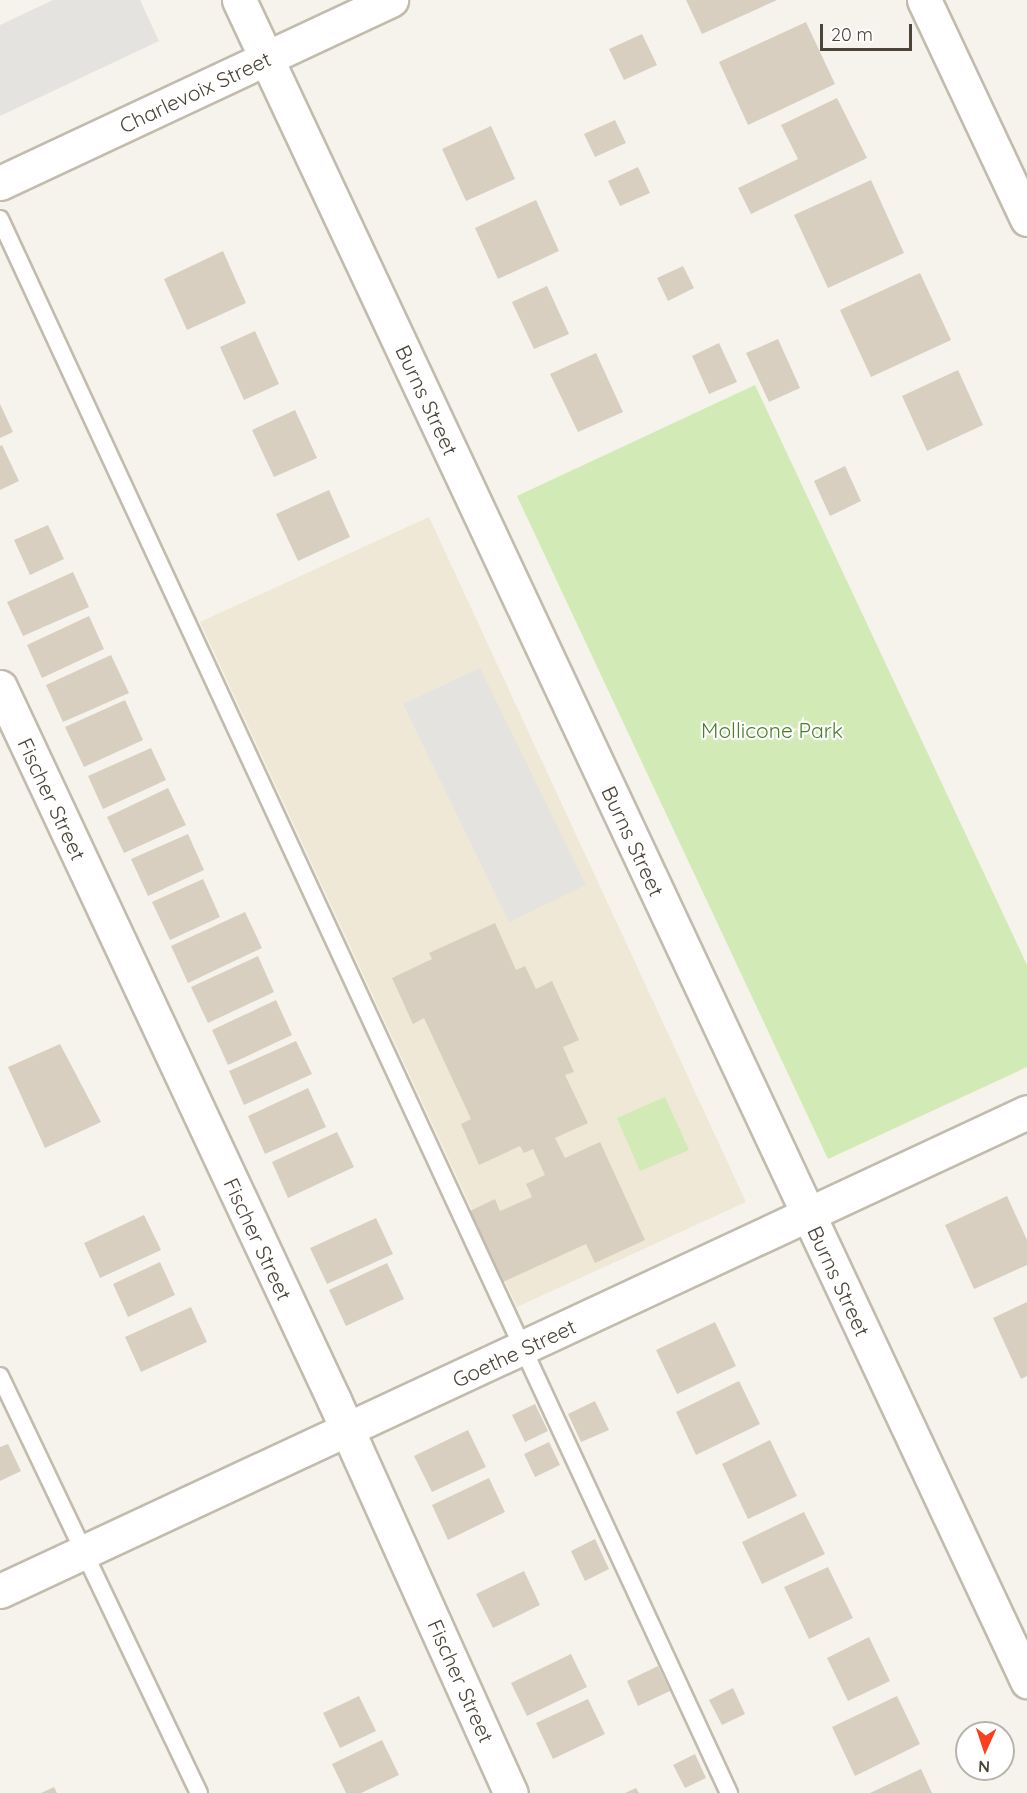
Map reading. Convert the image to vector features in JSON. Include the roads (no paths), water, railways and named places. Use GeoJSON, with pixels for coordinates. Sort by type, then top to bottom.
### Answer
{"type":"FeatureCollection","features":[{"type":"Feature","properties":{"kind":"street","name":"Burns Street"},"geometry":{"type":"LineString","coordinates":[[239,0],[1027,1681]]}},
{"type":"Feature","properties":{"kind":"street","name":"Charlevoix Street"},"geometry":{"type":"LineString","coordinates":[[0,183],[391,0]]}},
{"type":"Feature","properties":{"kind":"street"},"geometry":{"type":"LineString","coordinates":[[924,0],[1027,219]]}},
{"type":"Feature","properties":{"kind":"street","name":"Fischer Street"},"geometry":{"type":"LineString","coordinates":[[0,687],[348,1431],[511,1793]]}},
{"type":"Feature","properties":{"kind":"street","name":"Goethe Street"},"geometry":{"type":"LineString","coordinates":[[0,1591],[348,1431],[1027,1112]]}},
{"type":"Feature","properties":{"kind":"lane"},"geometry":{"type":"LineString","coordinates":[[0,219],[729,1793]]}},
{"type":"Feature","properties":{"kind":"lane"},"geometry":{"type":"LineString","coordinates":[[0,1376],[199,1793]]}},
{"type":"Feature","properties":{"kind":"park label","name":"Mollicone Park"},"geometry":{"type":"Point","coordinates":[772,730]}}]}
